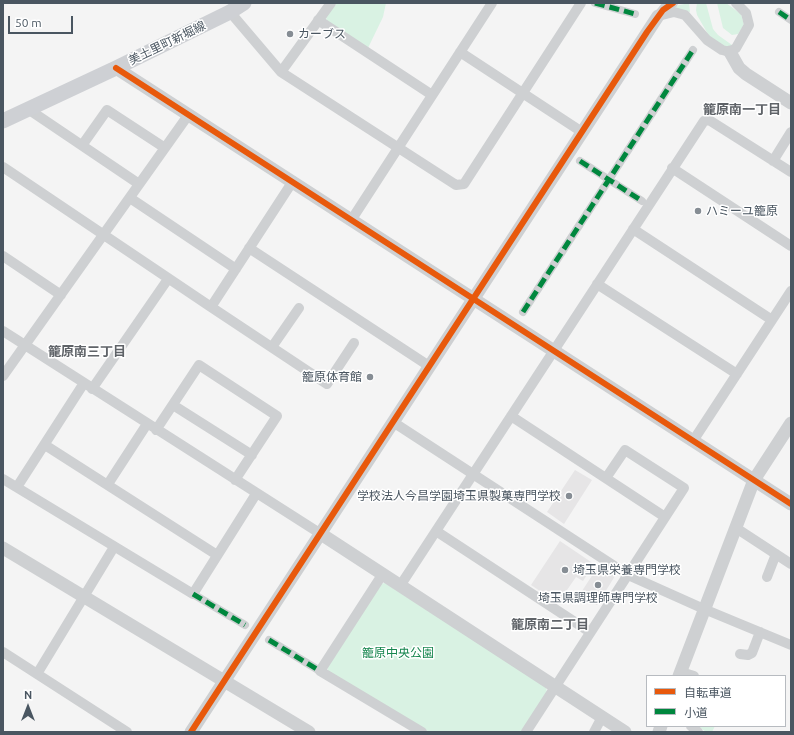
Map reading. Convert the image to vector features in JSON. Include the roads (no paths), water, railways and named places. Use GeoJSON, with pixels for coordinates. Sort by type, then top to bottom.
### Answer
{"type":"FeatureCollection","features":[{"type":"Feature","properties":{"kind":"main road","name":"美土里町新堀線"},"geometry":{"type":"LineString","coordinates":[[3,121],[116,68],[230,12],[244,3]]}},
{"type":"Feature","properties":{"kind":"street"},"geometry":{"type":"LineString","coordinates":[[281,72],[331,3]]}},
{"type":"Feature","properties":{"kind":"street"},"geometry":{"type":"LineString","coordinates":[[352,219],[492,3]]}},
{"type":"Feature","properties":{"kind":"street"},"geometry":{"type":"LineString","coordinates":[[230,12],[281,72],[456,185],[464,184],[580,3]]}},
{"type":"Feature","properties":{"kind":"street"},"geometry":{"type":"LineString","coordinates":[[595,3],[635,14]]}},
{"type":"Feature","properties":{"kind":"street"},"geometry":{"type":"LineString","coordinates":[[191,732],[658,16],[666,6],[673,3]]}},
{"type":"Feature","properties":{"kind":"street"},"geometry":{"type":"LineString","coordinates":[[730,52],[736,48],[749,26],[746,13],[736,3]]}},
{"type":"Feature","properties":{"kind":"street"},"geometry":{"type":"LineString","coordinates":[[658,16],[674,12],[685,15],[707,40],[722,50],[730,52],[739,68],[746,74],[791,103]]}},
{"type":"Feature","properties":{"kind":"street"},"geometry":{"type":"LineString","coordinates":[[779,12],[791,20]]}},
{"type":"Feature","properties":{"kind":"street"},"geometry":{"type":"LineString","coordinates":[[318,20],[432,95]]}},
{"type":"Feature","properties":{"kind":"street"},"geometry":{"type":"LineString","coordinates":[[523,312],[609,180],[670,91],[693,50]]}},
{"type":"Feature","properties":{"kind":"street"},"geometry":{"type":"LineString","coordinates":[[460,52],[582,132]]}},
{"type":"Feature","properties":{"kind":"street"},"geometry":{"type":"LineString","coordinates":[[116,68],[190,114],[791,504]]}},
{"type":"Feature","properties":{"kind":"street"},"geometry":{"type":"LineString","coordinates":[[28,109],[83,144],[140,184]]}},
{"type":"Feature","properties":{"kind":"street"},"geometry":{"type":"LineString","coordinates":[[83,144],[107,110],[165,148]]}},
{"type":"Feature","properties":{"kind":"street"},"geometry":{"type":"LineString","coordinates":[[3,376],[190,114]]}},
{"type":"Feature","properties":{"kind":"street"},"geometry":{"type":"LineString","coordinates":[[400,586],[704,120],[709,120],[791,172]]}},
{"type":"Feature","properties":{"kind":"street"},"geometry":{"type":"LineString","coordinates":[[773,160],[791,132]]}},
{"type":"Feature","properties":{"kind":"street"},"geometry":{"type":"LineString","coordinates":[[580,161],[642,201]]}},
{"type":"Feature","properties":{"kind":"street"},"geometry":{"type":"LineString","coordinates":[[3,167],[168,279],[327,384],[354,343]]}},
{"type":"Feature","properties":{"kind":"street"},"geometry":{"type":"LineString","coordinates":[[672,168],[791,246]]}},
{"type":"Feature","properties":{"kind":"street"},"geometry":{"type":"LineString","coordinates":[[211,307],[293,181]]}},
{"type":"Feature","properties":{"kind":"street"},"geometry":{"type":"LineString","coordinates":[[130,198],[236,268]]}},
{"type":"Feature","properties":{"kind":"street"},"geometry":{"type":"LineString","coordinates":[[633,229],[772,320]]}},
{"type":"Feature","properties":{"kind":"street"},"geometry":{"type":"LineString","coordinates":[[250,248],[429,366]]}},
{"type":"Feature","properties":{"kind":"street"},"geometry":{"type":"LineString","coordinates":[[3,256],[61,296]]}},
{"type":"Feature","properties":{"kind":"street"},"geometry":{"type":"LineString","coordinates":[[17,487],[45,445],[168,279]]}},
{"type":"Feature","properties":{"kind":"street"},"geometry":{"type":"LineString","coordinates":[[597,284],[737,374]]}},
{"type":"Feature","properties":{"kind":"street"},"geometry":{"type":"LineString","coordinates":[[693,441],[791,291]]}},
{"type":"Feature","properties":{"kind":"street"},"geometry":{"type":"LineString","coordinates":[[272,347],[299,308]]}},
{"type":"Feature","properties":{"kind":"street"},"geometry":{"type":"LineString","coordinates":[[3,331],[256,494],[321,534],[625,732]]}},
{"type":"Feature","properties":{"kind":"street"},"geometry":{"type":"LineString","coordinates":[[108,484],[152,427],[173,405],[199,365],[278,416],[236,480]]}},
{"type":"Feature","properties":{"kind":"street"},"geometry":{"type":"LineString","coordinates":[[173,405],[252,455]]}},
{"type":"Feature","properties":{"kind":"street"},"geometry":{"type":"LineString","coordinates":[[511,416],[665,517]]}},
{"type":"Feature","properties":{"kind":"street"},"geometry":{"type":"LineString","coordinates":[[393,422],[628,575],[704,609],[791,645]]}},
{"type":"Feature","properties":{"kind":"street"},"geometry":{"type":"LineString","coordinates":[[680,674],[754,480],[791,423]]}},
{"type":"Feature","properties":{"kind":"street"},"geometry":{"type":"LineString","coordinates":[[45,445],[217,555]]}},
{"type":"Feature","properties":{"kind":"street"},"geometry":{"type":"LineString","coordinates":[[526,732],[684,488],[625,450],[606,478]]}},
{"type":"Feature","properties":{"kind":"street"},"geometry":{"type":"LineString","coordinates":[[3,479],[245,626]]}},
{"type":"Feature","properties":{"kind":"street"},"geometry":{"type":"LineString","coordinates":[[193,594],[256,494]]}},
{"type":"Feature","properties":{"kind":"street"},"geometry":{"type":"LineString","coordinates":[[736,528],[791,564]]}},
{"type":"Feature","properties":{"kind":"street"},"geometry":{"type":"LineString","coordinates":[[436,531],[590,632]]}},
{"type":"Feature","properties":{"kind":"street"},"geometry":{"type":"LineString","coordinates":[[37,674],[114,547]]}},
{"type":"Feature","properties":{"kind":"street"},"geometry":{"type":"LineString","coordinates":[[3,548],[309,732]]}},
{"type":"Feature","properties":{"kind":"street"},"geometry":{"type":"LineString","coordinates":[[767,577],[776,554]]}},
{"type":"Feature","properties":{"kind":"street"},"geometry":{"type":"LineString","coordinates":[[320,671],[382,574]]}},
{"type":"Feature","properties":{"kind":"street"},"geometry":{"type":"LineString","coordinates":[[740,654],[748,655],[752,653],[760,632]]}},
{"type":"Feature","properties":{"kind":"street"},"geometry":{"type":"LineString","coordinates":[[269,640],[415,730]]}},
{"type":"Feature","properties":{"kind":"street"},"geometry":{"type":"LineString","coordinates":[[3,652],[127,732]]}},
{"type":"Feature","properties":{"kind":"street"},"geometry":{"type":"LineString","coordinates":[[594,732],[602,717]]}},
{"type":"Feature","properties":{"kind":"place","name":"カーブス"},"geometry":{"type":"Point","coordinates":[290,34]}},
{"type":"Feature","properties":{"kind":"place","name":"ハミーユ籠原"},"geometry":{"type":"Point","coordinates":[698,211]}},
{"type":"Feature","properties":{"kind":"place","name":"籠原体育館"},"geometry":{"type":"Point","coordinates":[370,377]}},
{"type":"Feature","properties":{"kind":"place","name":"学校法人今昌学園埼玉県製菓専門学校"},"geometry":{"type":"Point","coordinates":[569,496]}},
{"type":"Feature","properties":{"kind":"place","name":"埼玉県栄養専門学校"},"geometry":{"type":"Point","coordinates":[565,570]}},
{"type":"Feature","properties":{"kind":"place","name":"埼玉県調理師専門学校"},"geometry":{"type":"Point","coordinates":[598,585]}},
{"type":"Feature","properties":{"kind":"district","name":"籠原南一丁目"},"geometry":{"type":"Point","coordinates":[742,110]}},
{"type":"Feature","properties":{"kind":"district","name":"籠原南三丁目"},"geometry":{"type":"Point","coordinates":[87,352]}},
{"type":"Feature","properties":{"kind":"district","name":"籠原南二丁目"},"geometry":{"type":"Point","coordinates":[550,625]}},
{"type":"Feature","properties":{"kind":"park label","name":"籠原中央公園"},"geometry":{"type":"Point","coordinates":[398,653]}}]}
